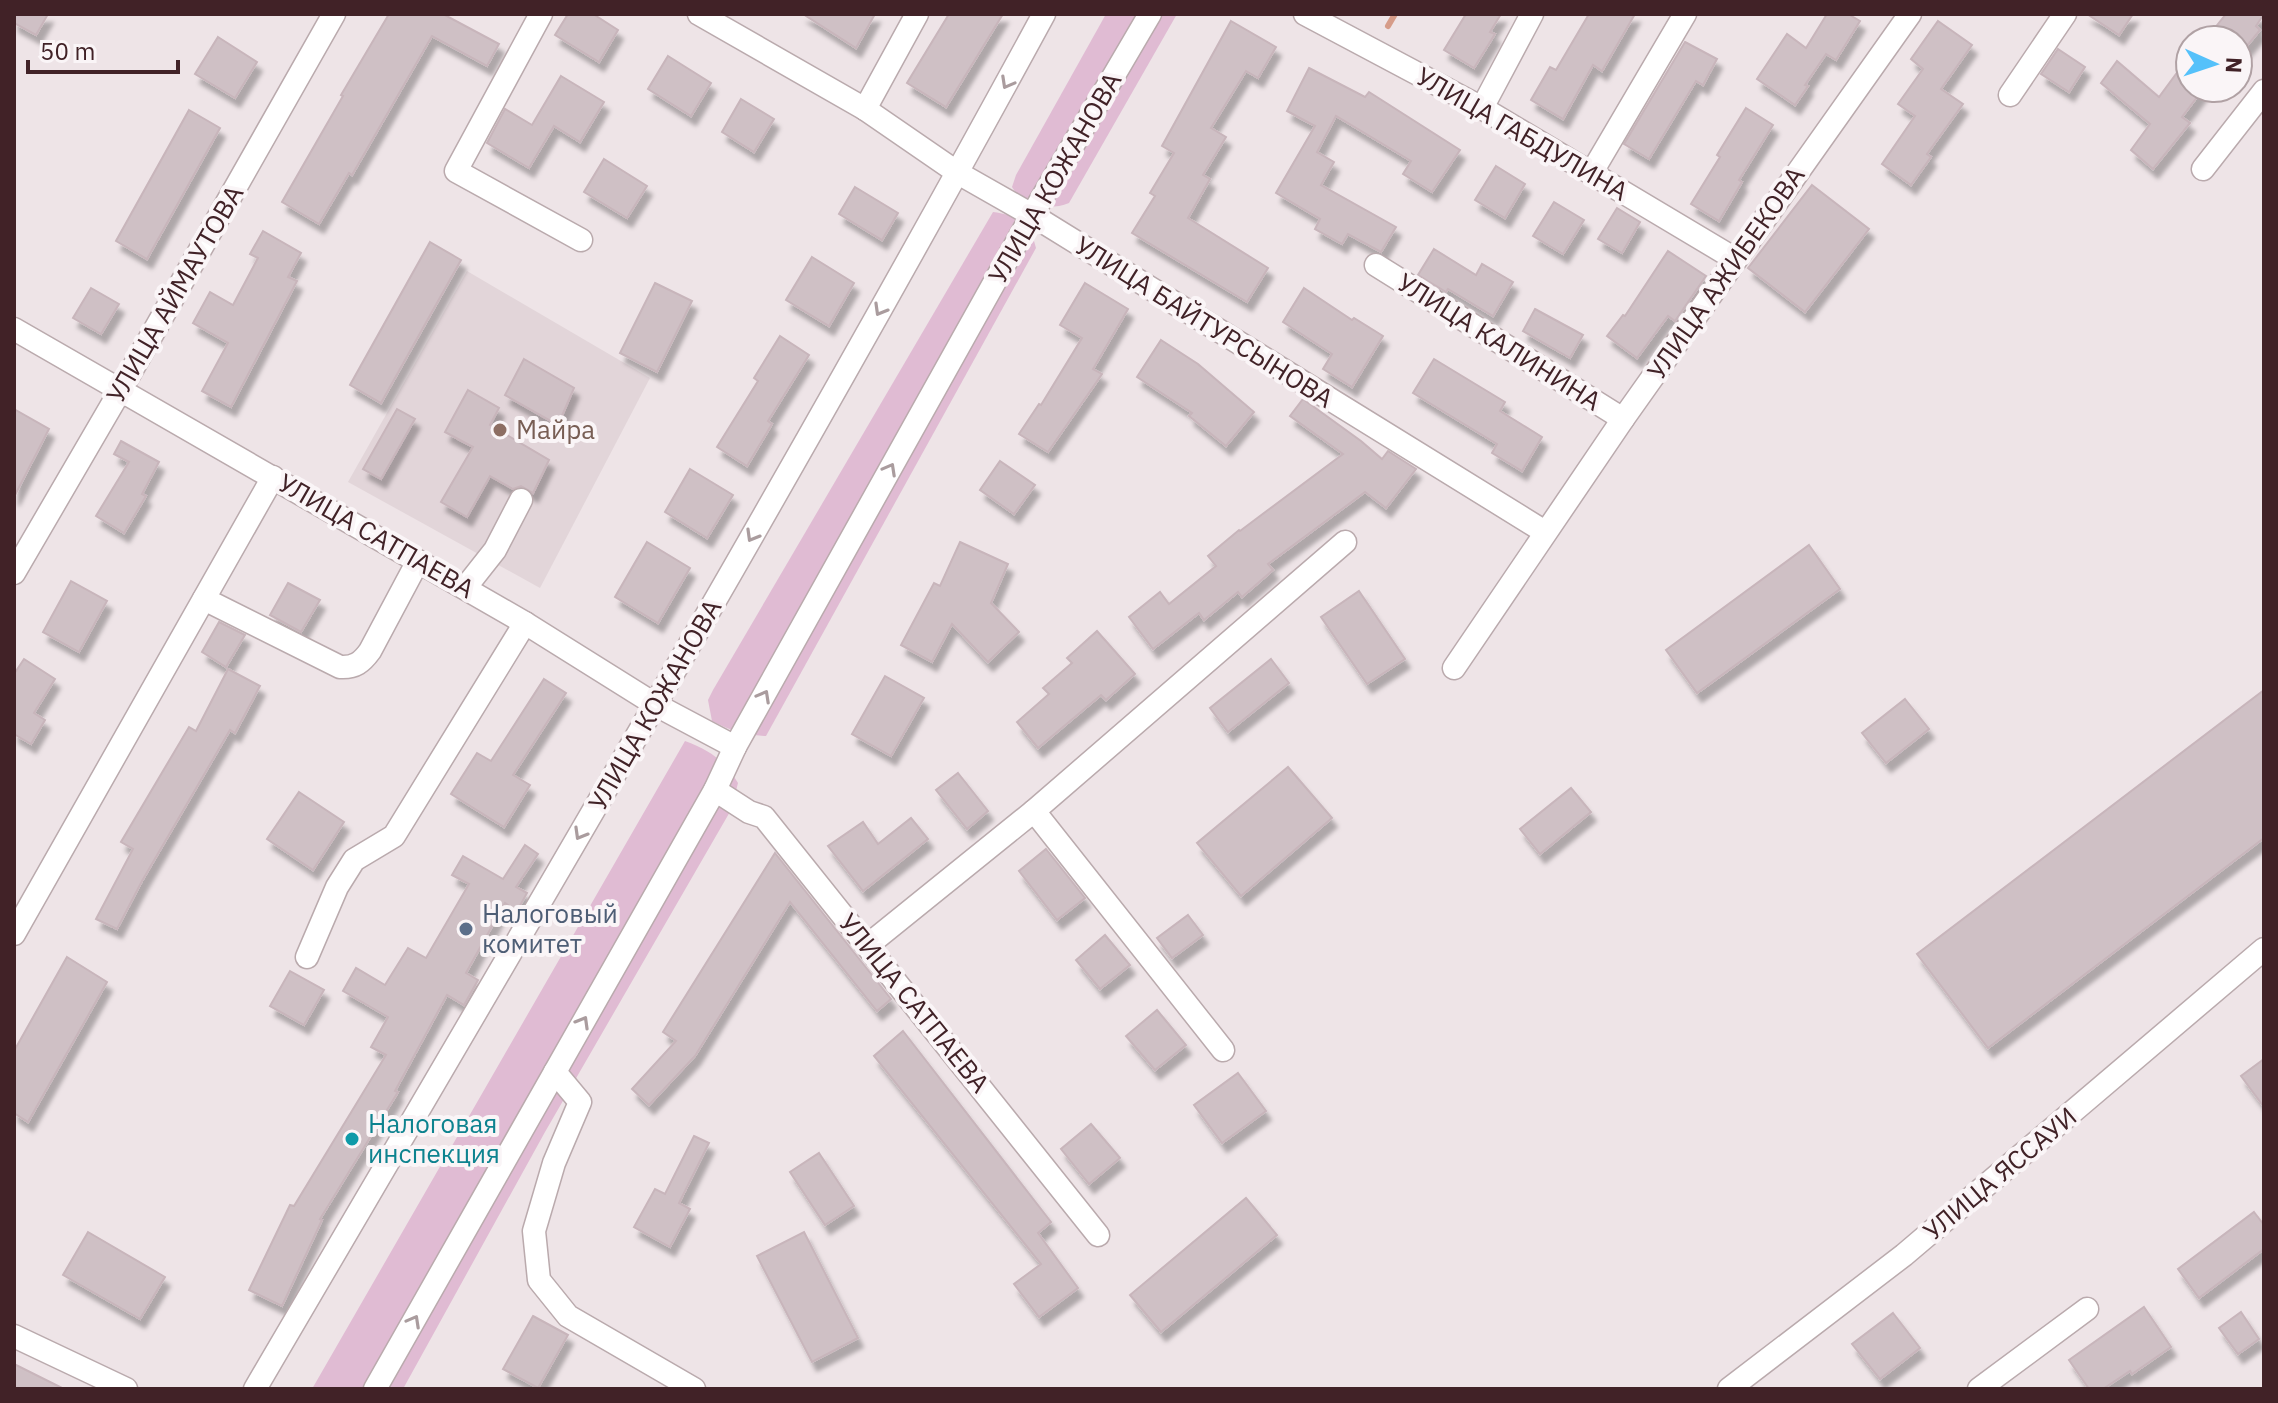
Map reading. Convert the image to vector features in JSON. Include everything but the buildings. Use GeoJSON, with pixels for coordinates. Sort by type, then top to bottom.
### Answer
{"type":"FeatureCollection","features":[{"type":"Feature","properties":{"kind":"street","name":"УЛИЦА АЙМАУТОВА"},"geometry":{"type":"LineString","coordinates":[[14,573],[334,14]]}},
{"type":"Feature","properties":{"kind":"street"},"geometry":{"type":"LineString","coordinates":[[541,14],[456,171],[581,240]]}},
{"type":"Feature","properties":{"kind":"street","name":"УЛИЦА БАЙТУРСЫНОВА"},"geometry":{"type":"LineString","coordinates":[[699,14],[865,109],[958,173],[1032,215],[1545,532]]}},
{"type":"Feature","properties":{"kind":"street"},"geometry":{"type":"LineString","coordinates":[[865,109],[917,14]]}},
{"type":"Feature","properties":{"kind":"street","name":"УЛИЦА КОЖАНОВА"},"geometry":{"type":"LineString","coordinates":[[255,1389],[656,705],[958,173],[1044,14]]}},
{"type":"Feature","properties":{"kind":"street","name":"УЛИЦА КОЖАНОВА"},"geometry":{"type":"LineString","coordinates":[[375,1389],[715,790],[735,747],[1032,215],[1150,14]]}},
{"type":"Feature","properties":{"kind":"street","name":"УЛИЦА ГАБДУЛИНА"},"geometry":{"type":"LineString","coordinates":[[1305,14],[1482,108],[1735,259]]}},
{"type":"Feature","properties":{"kind":"street"},"geometry":{"type":"LineString","coordinates":[[1482,108],[1532,14]]}},
{"type":"Feature","properties":{"kind":"street"},"geometry":{"type":"LineString","coordinates":[[1592,172],[1685,14]]}},
{"type":"Feature","properties":{"kind":"street","name":"УЛИЦА АЖИБЕКОВА"},"geometry":{"type":"LineString","coordinates":[[1454,668],[1623,419],[1910,14]]}},
{"type":"Feature","properties":{"kind":"street"},"geometry":{"type":"LineString","coordinates":[[2010,95],[2065,14]]}},
{"type":"Feature","properties":{"kind":"street"},"geometry":{"type":"LineString","coordinates":[[2203,169],[2264,91]]}},
{"type":"Feature","properties":{"kind":"street","name":"УЛИЦА КАЛИНИНА"},"geometry":{"type":"LineString","coordinates":[[1376,265],[1623,419]]}},
{"type":"Feature","properties":{"kind":"street","name":"УЛИЦА САТПАЕВА"},"geometry":{"type":"LineString","coordinates":[[14,329],[525,623],[656,705],[735,747]]}},
{"type":"Feature","properties":{"kind":"street"},"geometry":{"type":"LineString","coordinates":[[14,934],[273,477]]}},
{"type":"Feature","properties":{"kind":"street"},"geometry":{"type":"LineString","coordinates":[[465,588],[495,550],[521,500]]}},
{"type":"Feature","properties":{"kind":"street"},"geometry":{"type":"LineString","coordinates":[[868,945],[1034,811],[1345,542]]}},
{"type":"Feature","properties":{"kind":"street"},"geometry":{"type":"LineString","coordinates":[[204,599],[340,667],[348,668],[361,663],[370,651],[418,561]]}},
{"type":"Feature","properties":{"kind":"street"},"geometry":{"type":"LineString","coordinates":[[307,957],[337,887],[354,860],[394,836],[525,623]]}},
{"type":"Feature","properties":{"kind":"street","name":"УЛИЦА САТПАЕВА"},"geometry":{"type":"LineString","coordinates":[[715,790],[749,812],[764,817],[1098,1235]]}},
{"type":"Feature","properties":{"kind":"street"},"geometry":{"type":"LineString","coordinates":[[1034,811],[1223,1050]]}},
{"type":"Feature","properties":{"kind":"street","name":"УЛИЦА ЯССАУИ"},"geometry":{"type":"LineString","coordinates":[[1729,1389],[1904,1255],[2264,949]]}},
{"type":"Feature","properties":{"kind":"street"},"geometry":{"type":"LineString","coordinates":[[555,1072],[580,1102],[554,1163],[534,1231],[539,1280],[568,1316],[694,1389]]}},
{"type":"Feature","properties":{"kind":"street"},"geometry":{"type":"LineString","coordinates":[[1979,1389],[2087,1309]]}},
{"type":"Feature","properties":{"kind":"street"},"geometry":{"type":"LineString","coordinates":[[14,1336],[126,1389]]}},
{"type":"Feature","properties":{"kind":"shaded area"},"geometry":{"type":"Polygon","coordinates":[[[1106,14],[1177,14],[1069,203],[1053,207],[1037,206],[1023,199],[1012,187],[1016,175],[1106,14]]]}},
{"type":"Feature","properties":{"kind":"shaded area"},"geometry":{"type":"Polygon","coordinates":[[[993,212],[1022,221],[1030,231],[1036,248],[766,736],[738,732],[712,721],[708,700],[713,690],[993,212]]]}},
{"type":"Feature","properties":{"kind":"shaded area","name":"Майра"},"geometry":{"type":"Polygon","coordinates":[[[467,271],[650,378],[540,588],[348,482],[467,271]]]}},
{"type":"Feature","properties":{"kind":"shaded area"},"geometry":{"type":"Polygon","coordinates":[[[685,741],[716,757],[733,775],[738,783],[731,810],[545,1132],[403,1389],[312,1389],[685,741]]]}},
{"type":"Feature","properties":{"kind":"waterway"},"geometry":{"type":"LineString","coordinates":[[1388,26],[1395,14]]}},
{"type":"Feature","properties":{"kind":"place","name":"Майра"},"geometry":{"type":"Point","coordinates":[500,430]}},
{"type":"Feature","properties":{"kind":"place","name":"Налоговый комитет"},"geometry":{"type":"Point","coordinates":[466,929]}},
{"type":"Feature","properties":{"kind":"place","name":"Налоговая инспекция"},"geometry":{"type":"Point","coordinates":[352,1139]}}]}
